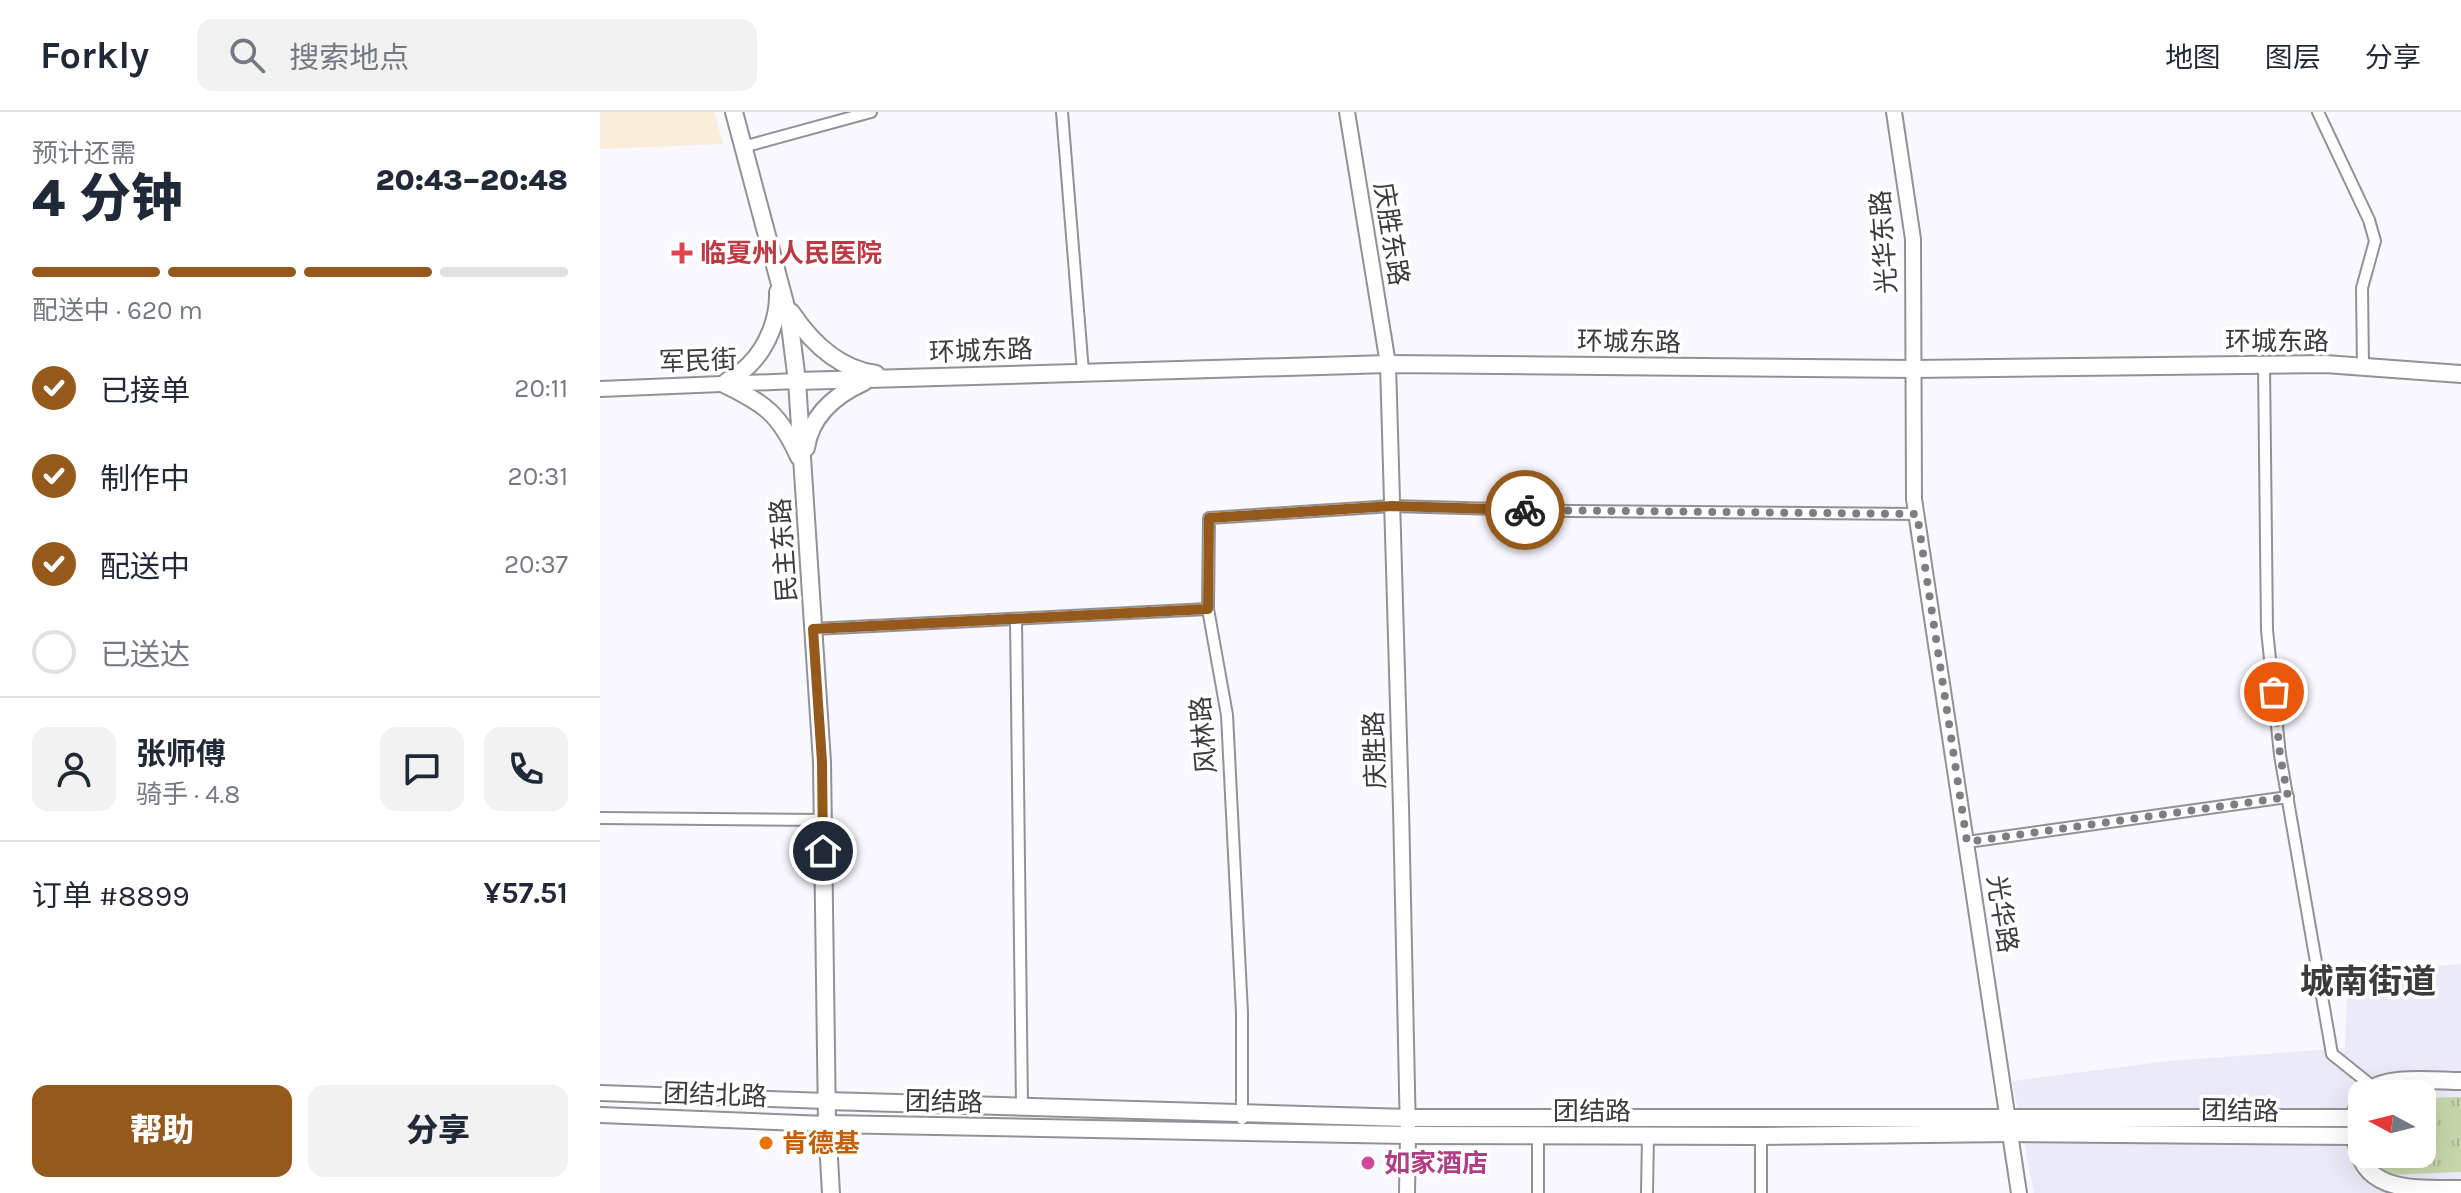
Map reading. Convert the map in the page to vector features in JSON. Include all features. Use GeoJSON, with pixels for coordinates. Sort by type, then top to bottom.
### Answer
{"type":"FeatureCollection","features":[{"type":"Feature","properties":{"kind":"main road"},"geometry":{"type":"LineString","coordinates":[[734,112],[787,306],[807,335],[834,358],[866,373],[901,378]]}},
{"type":"Feature","properties":{"kind":"main road","name":"庆胜东路"},"geometry":{"type":"LineString","coordinates":[[1347,112],[1388,364]]}},
{"type":"Feature","properties":{"kind":"main road","name":"光华东路"},"geometry":{"type":"LineString","coordinates":[[1894,112],[1913,239],[1913,369]]}},
{"type":"Feature","properties":{"kind":"main road"},"geometry":{"type":"LineString","coordinates":[[777,272],[778,305],[769,337],[750,364],[724,384],[759,401],[786,429],[803,465]]}},
{"type":"Feature","properties":{"kind":"main road","name":"民主东路"},"geometry":{"type":"LineString","coordinates":[[777,272],[789,318],[797,381],[813,629],[823,820],[827,1124],[831,1193]]}},
{"type":"Feature","properties":{"kind":"main road","name":"环城东路"},"geometry":{"type":"LineString","coordinates":[[797,381],[1388,364],[1913,369],[2325,364],[2461,374]]}},
{"type":"Feature","properties":{"kind":"main road","name":"庆胜路"},"geometry":{"type":"LineString","coordinates":[[1388,364],[1408,1118],[1407,1193]]}},
{"type":"Feature","properties":{"kind":"main road","name":"光华路"},"geometry":{"type":"LineString","coordinates":[[1913,369],[1914,499],[2019,1193]]}},
{"type":"Feature","properties":{"kind":"main road"},"geometry":{"type":"LineString","coordinates":[[803,465],[808,436],[822,410],[844,391],[872,379],[901,378]]}},
{"type":"Feature","properties":{"kind":"main road","name":"军民街"},"geometry":{"type":"LineString","coordinates":[[600,389],[797,381]]}},
{"type":"Feature","properties":{"kind":"main road"},"geometry":{"type":"LineString","coordinates":[[2436,1081],[2461,1081]]}},
{"type":"Feature","properties":{"kind":"main road","name":"团结北路"},"geometry":{"type":"LineString","coordinates":[[600,1093],[827,1101]]}},
{"type":"Feature","properties":{"kind":"main road","name":"团结路"},"geometry":{"type":"LineString","coordinates":[[827,1101],[1408,1118],[2010,1125],[2348,1136]]}},
{"type":"Feature","properties":{"kind":"main road","name":"团结北路"},"geometry":{"type":"LineString","coordinates":[[600,1115],[827,1124]]}},
{"type":"Feature","properties":{"kind":"main road","name":"团结路"},"geometry":{"type":"LineString","coordinates":[[827,1124],[1242,1133],[1761,1136],[2010,1125],[2348,1118]]}},
{"type":"Feature","properties":{"kind":"main road"},"geometry":{"type":"LineString","coordinates":[[2363,1168],[2369,1178],[2391,1189],[2461,1189]]}},
{"type":"Feature","properties":{"kind":"street"},"geometry":{"type":"LineString","coordinates":[[743,147],[871,112]]}},
{"type":"Feature","properties":{"kind":"street"},"geometry":{"type":"LineString","coordinates":[[1062,112],[1083,372]]}},
{"type":"Feature","properties":{"kind":"street"},"geometry":{"type":"LineString","coordinates":[[2318,112],[2369,220],[2375,241],[2362,288],[2363,367]]}},
{"type":"Feature","properties":{"kind":"street"},"geometry":{"type":"LineString","coordinates":[[2264,365],[2267,630],[2280,755],[2332,1054],[2355,1080]]}},
{"type":"Feature","properties":{"kind":"street"},"geometry":{"type":"LineString","coordinates":[[1392,506],[1917,514]]}},
{"type":"Feature","properties":{"kind":"street","name":"风林路"},"geometry":{"type":"LineString","coordinates":[[1242,1133],[1242,1013],[1227,715],[1208,609],[1209,518],[1392,506]]}},
{"type":"Feature","properties":{"kind":"street"},"geometry":{"type":"LineString","coordinates":[[813,629],[1208,609]]}},
{"type":"Feature","properties":{"kind":"street"},"geometry":{"type":"LineString","coordinates":[[1016,619],[1022,1106]]}},
{"type":"Feature","properties":{"kind":"street"},"geometry":{"type":"LineString","coordinates":[[1967,842],[2288,797]]}},
{"type":"Feature","properties":{"kind":"street"},"geometry":{"type":"LineString","coordinates":[[600,818],[823,820]]}},
{"type":"Feature","properties":{"kind":"street"},"geometry":{"type":"LineString","coordinates":[[1538,1135],[1538,1193]]}},
{"type":"Feature","properties":{"kind":"street"},"geometry":{"type":"LineString","coordinates":[[1647,1193],[1648,1135]]}},
{"type":"Feature","properties":{"kind":"street"},"geometry":{"type":"LineString","coordinates":[[1761,1136],[1761,1193]]}},
{"type":"Feature","properties":{"kind":"shaded area"},"geometry":{"type":"Polygon","coordinates":[[[600,112],[714,112],[723,144],[600,149],[600,112]]]}},
{"type":"Feature","properties":{"kind":"shaded area"},"geometry":{"type":"Polygon","coordinates":[[[2461,964],[2461,1193],[2034,1193],[2012,1081],[2168,1061],[2345,1048],[2348,973],[2461,964]]]}},
{"type":"Feature","properties":{"kind":"green space"},"geometry":{"type":"Polygon","coordinates":[[[2461,1097],[2461,1172],[2386,1175],[2378,1168],[2436,1168],[2436,1098],[2461,1097]]]}},
{"type":"Feature","properties":{"kind":"way so far"},"geometry":{"type":"LineString","coordinates":[[1525,510],[1917,514],[1967,842],[2288,797],[2274,692]]}},
{"type":"Feature","properties":{"kind":"place","name":"临夏州人民医院"},"geometry":{"type":"Point","coordinates":[682,253]}},
{"type":"Feature","properties":{"kind":"place","name":"肯德基"},"geometry":{"type":"Point","coordinates":[766,1143]}},
{"type":"Feature","properties":{"kind":"place","name":"如家酒店"},"geometry":{"type":"Point","coordinates":[1368,1163]}},
{"type":"Feature","properties":{"kind":"district","name":"城南街道"},"geometry":{"type":"Point","coordinates":[2368,982]}},
{"type":"Feature","properties":{"kind":"route"},"geometry":{"type":"LineString","coordinates":[[823,851],[822,762],[813,629],[1208,609],[1209,518],[1392,506],[1525,510]]}}]}
